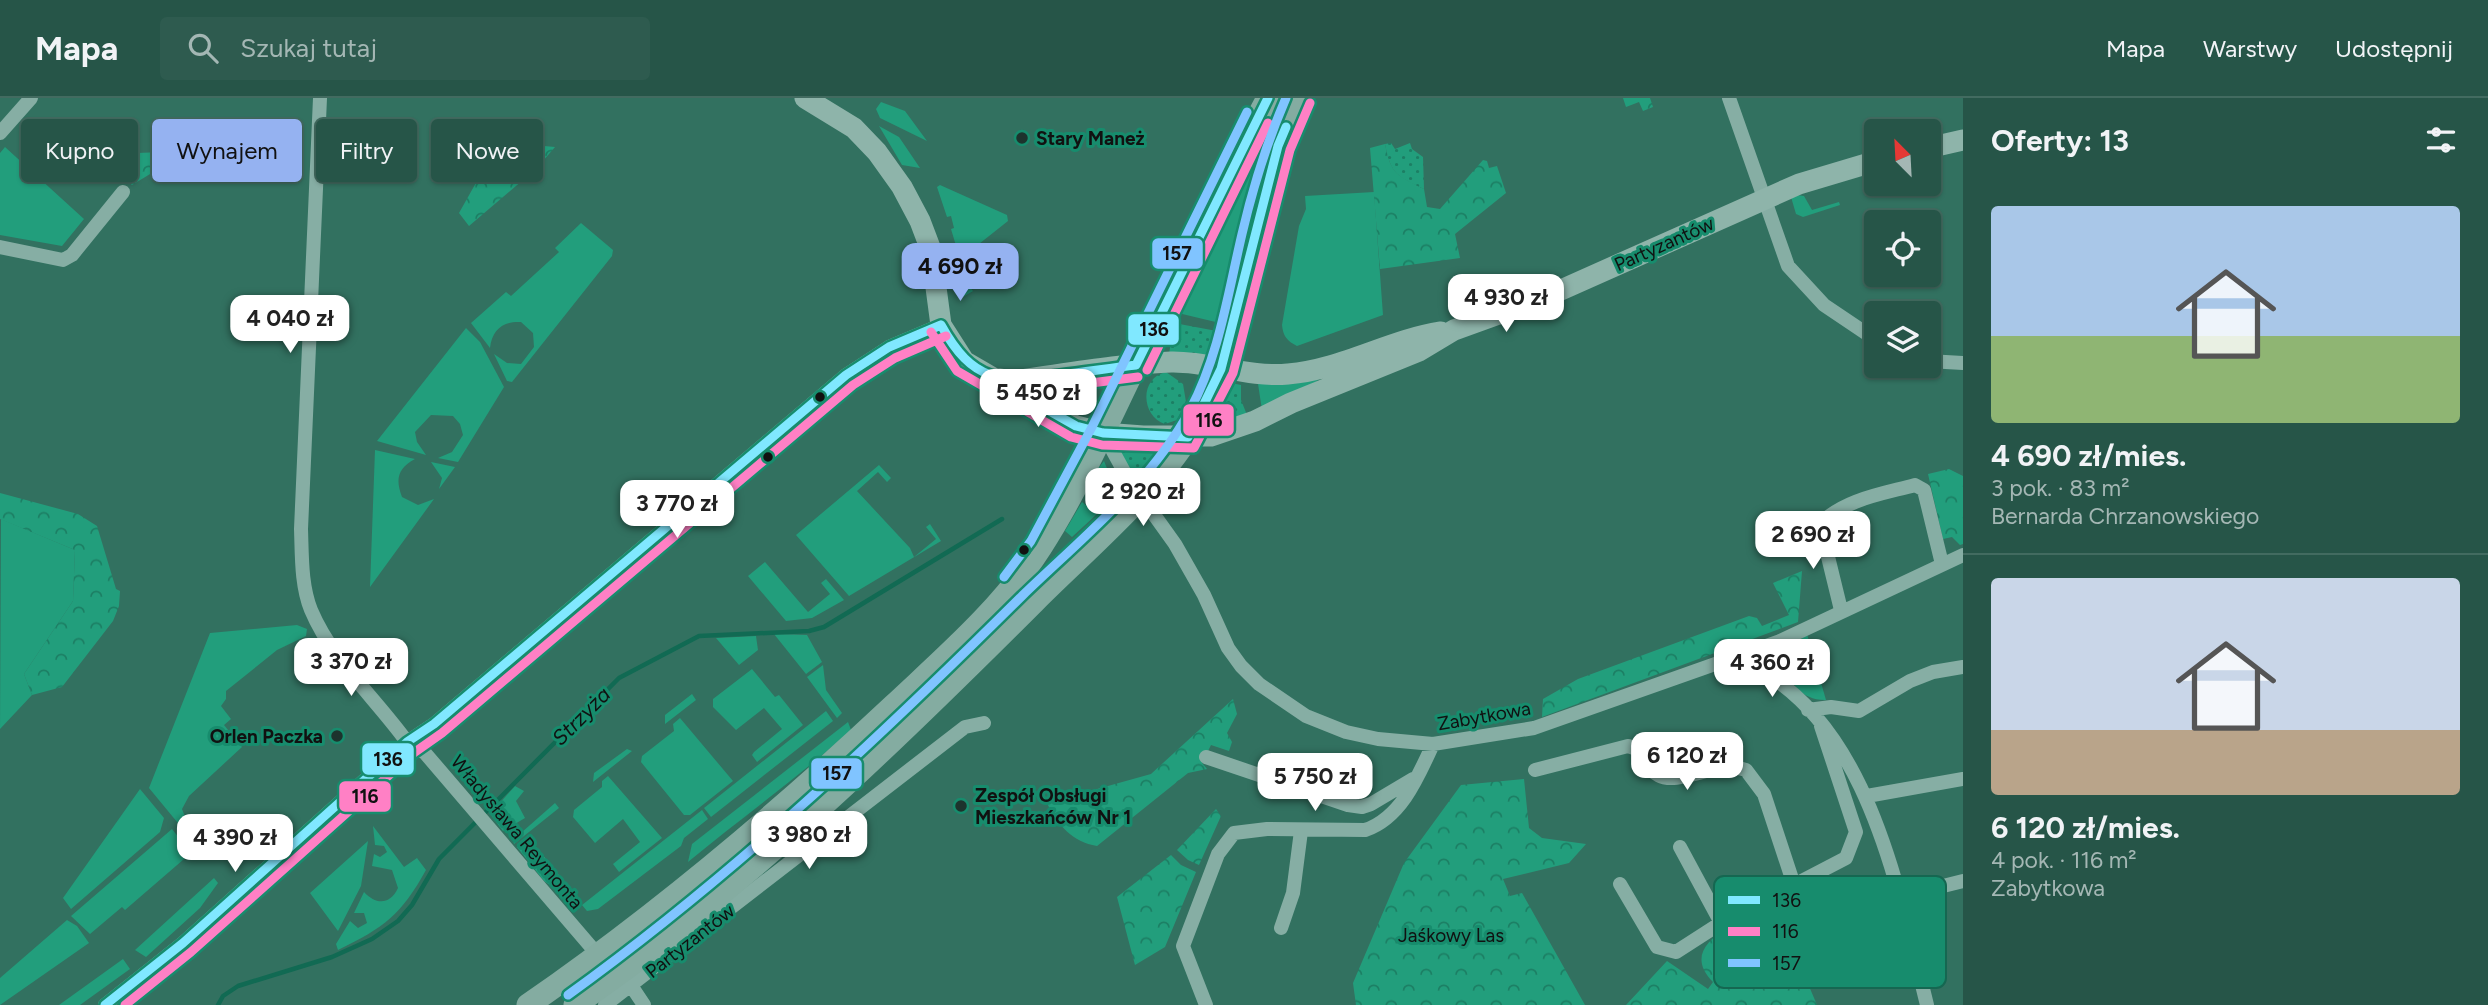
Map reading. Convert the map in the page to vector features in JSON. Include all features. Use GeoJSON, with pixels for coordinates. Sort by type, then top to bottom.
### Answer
{"type":"FeatureCollection","features":[{"type":"Feature","properties":{"kind":"main road"},"geometry":{"type":"LineString","coordinates":[[528,1005],[695,881],[810,784],[974,628],[1014,583],[1041,548],[1103,433],[1268,98]]}},
{"type":"Feature","properties":{"kind":"main road"},"geometry":{"type":"LineString","coordinates":[[575,1005],[706,906],[823,808],[929,708],[1141,496],[1188,437],[1221,369],[1278,146],[1299,98]]}},
{"type":"Feature","properties":{"kind":"street"},"geometry":{"type":"LineString","coordinates":[[0,133],[31,98]]}},
{"type":"Feature","properties":{"kind":"street","name":"Władysława Reymonta"},"geometry":{"type":"LineString","coordinates":[[320,98],[301,529],[302,565],[310,608],[327,640],[407,742],[425,753],[598,955]]}},
{"type":"Feature","properties":{"kind":"street"},"geometry":{"type":"LineString","coordinates":[[105,1005],[183,943],[407,742],[434,724],[851,370],[889,347],[941,325],[931,250],[920,220],[902,187],[877,152],[854,128],[805,98]]}},
{"type":"Feature","properties":{"kind":"street"},"geometry":{"type":"LineString","coordinates":[[1729,98],[1780,249],[1795,274],[1824,305],[1864,332]]}},
{"type":"Feature","properties":{"kind":"street"},"geometry":{"type":"LineString","coordinates":[[1941,145],[1963,139]]}},
{"type":"Feature","properties":{"kind":"street","name":"Partyzantów"},"geometry":{"type":"LineString","coordinates":[[993,378],[1013,381],[1174,362],[1268,376],[1316,369],[1414,337],[1454,330],[1543,298],[1810,180],[1864,164]]}},
{"type":"Feature","properties":{"kind":"street"},"geometry":{"type":"LineString","coordinates":[[0,247],[64,260],[72,255],[123,192]]}},
{"type":"Feature","properties":{"kind":"street","name":"Partyzantów"},"geometry":{"type":"LineString","coordinates":[[941,325],[964,361],[1067,421],[1103,433],[1188,437],[1212,436],[1255,421],[1303,398],[1419,351],[1454,330]]}},
{"type":"Feature","properties":{"kind":"street"},"geometry":{"type":"LineString","coordinates":[[1941,362],[1963,363]]}},
{"type":"Feature","properties":{"kind":"street","name":"Zabytkowa"},"geometry":{"type":"LineString","coordinates":[[1103,433],[1183,558],[1228,648],[1259,684],[1306,716],[1346,732],[1378,739],[1433,744],[1534,728],[1780,641],[1841,610],[1963,555]]}},
{"type":"Feature","properties":{"kind":"street"},"geometry":{"type":"LineString","coordinates":[[1841,610],[1820,524],[1830,514],[1846,505],[1915,485],[1924,490],[1942,565]]}},
{"type":"Feature","properties":{"kind":"street"},"geometry":{"type":"LineString","coordinates":[[1774,678],[1780,641]]}},
{"type":"Feature","properties":{"kind":"street"},"geometry":{"type":"LineString","coordinates":[[1733,658],[1774,678],[1808,710],[1845,755],[1867,796],[1892,876]]}},
{"type":"Feature","properties":{"kind":"street"},"geometry":{"type":"LineString","coordinates":[[1808,710],[1831,707],[1859,711],[1910,681],[1933,672],[1963,667]]}},
{"type":"Feature","properties":{"kind":"street","name":"Partyzantów"},"geometry":{"type":"LineString","coordinates":[[606,1005],[965,727],[984,723]]}},
{"type":"Feature","properties":{"kind":"street"},"geometry":{"type":"LineString","coordinates":[[1813,876],[1846,858],[1856,840],[1821,726]]}},
{"type":"Feature","properties":{"kind":"street"},"geometry":{"type":"LineString","coordinates":[[1206,1005],[1183,946],[1218,854],[1234,833],[1267,829],[1365,831],[1380,825],[1394,813],[1418,776],[1433,744]]}},
{"type":"Feature","properties":{"kind":"street"},"geometry":{"type":"LineString","coordinates":[[1535,771],[1628,746],[1637,749],[1650,768],[1661,777],[1671,778],[1725,765],[1746,770],[1764,794],[1791,876]]}},
{"type":"Feature","properties":{"kind":"street"},"geometry":{"type":"LineString","coordinates":[[1206,757],[1348,806],[1362,807],[1418,776]]}},
{"type":"Feature","properties":{"kind":"street"},"geometry":{"type":"LineString","coordinates":[[1867,796],[1963,779]]}},
{"type":"Feature","properties":{"kind":"street"},"geometry":{"type":"LineString","coordinates":[[1281,928],[1293,893],[1301,831]]}},
{"type":"Feature","properties":{"kind":"street"},"geometry":{"type":"LineString","coordinates":[[1680,847],[1714,910]]}},
{"type":"Feature","properties":{"kind":"street"},"geometry":{"type":"LineString","coordinates":[[1946,885],[1963,881]]}},
{"type":"Feature","properties":{"kind":"street"},"geometry":{"type":"LineString","coordinates":[[1620,884],[1652,940],[1665,950],[1676,952],[1714,928]]}},
{"type":"Feature","properties":{"kind":"street"},"geometry":{"type":"LineString","coordinates":[[632,987],[644,1005]]}},
{"type":"Feature","properties":{"kind":"street"},"geometry":{"type":"LineString","coordinates":[[1923,988],[1927,1005]]}},
{"type":"Feature","properties":{"kind":"green space"},"geometry":{"type":"Polygon","coordinates":[[[1277,98],[1288,98],[1264,158],[1224,324],[1178,313],[1250,168],[1277,98]]]}},
{"type":"Feature","properties":{"kind":"green space"},"geometry":{"type":"Polygon","coordinates":[[[1623,98],[1650,98],[1653,107],[1643,111],[1639,102],[1626,107],[1623,98]]]}},
{"type":"Feature","properties":{"kind":"green space"},"geometry":{"type":"Polygon","coordinates":[[[881,102],[905,111],[927,141],[880,118],[876,109],[881,102]]]}},
{"type":"Feature","properties":{"kind":"green space"},"geometry":{"type":"Polygon","coordinates":[[[879,126],[899,137],[920,168],[902,165],[879,126]]]}},
{"type":"Feature","properties":{"kind":"green space"},"geometry":{"type":"Polygon","coordinates":[[[1391,143],[1395,149],[1410,143],[1412,149],[1423,157],[1424,189],[1401,177],[1393,168],[1385,144],[1391,143]]]}},
{"type":"Feature","properties":{"kind":"green space"},"geometry":{"type":"Polygon","coordinates":[[[1385,144],[1390,162],[1397,173],[1424,189],[1427,207],[1440,209],[1483,160],[1487,161],[1489,168],[1497,166],[1506,193],[1455,234],[1460,258],[1380,269],[1370,148],[1385,144]]]}},
{"type":"Feature","properties":{"kind":"green space"},"geometry":{"type":"Polygon","coordinates":[[[543,146],[555,147],[543,161],[543,146]]]}},
{"type":"Feature","properties":{"kind":"green space"},"geometry":{"type":"Polygon","coordinates":[[[5,147],[21,162],[21,182],[43,182],[84,219],[62,246],[0,235],[0,153],[5,147]]]}},
{"type":"Feature","properties":{"kind":"green space"},"geometry":{"type":"Polygon","coordinates":[[[152,152],[152,173],[138,181],[138,153],[152,152]]]}},
{"type":"Feature","properties":{"kind":"green space"},"geometry":{"type":"Polygon","coordinates":[[[476,182],[521,182],[469,226],[459,213],[476,182]]]}},
{"type":"Feature","properties":{"kind":"green space"},"geometry":{"type":"Polygon","coordinates":[[[940,185],[1007,215],[1008,221],[960,259],[951,229],[954,228],[951,216],[947,217],[937,187],[940,185]]]}},
{"type":"Feature","properties":{"kind":"green space"},"geometry":{"type":"Polygon","coordinates":[[[1374,192],[1383,315],[1297,346],[1286,338],[1282,325],[1299,226],[1306,209],[1305,196],[1374,192]]]}},
{"type":"Feature","properties":{"kind":"green space"},"geometry":{"type":"Polygon","coordinates":[[[1804,196],[1812,210],[1839,202],[1840,205],[1803,217],[1796,214],[1791,197],[1804,196]]]}},
{"type":"Feature","properties":{"kind":"green space"},"geometry":{"type":"Polygon","coordinates":[[[581,223],[613,250],[612,256],[512,382],[507,381],[494,354],[507,363],[521,364],[534,347],[533,333],[521,322],[509,323],[496,332],[490,348],[471,323],[506,292],[511,296],[559,252],[555,248],[581,223]]]}},
{"type":"Feature","properties":{"kind":"green space"},"geometry":{"type":"Polygon","coordinates":[[[964,267],[967,275],[963,279],[973,291],[961,298],[958,294],[957,275],[964,267]]]}},
{"type":"Feature","properties":{"kind":"green space"},"geometry":{"type":"Polygon","coordinates":[[[1174,323],[1222,332],[1214,357],[1169,354],[1174,323]]]}},
{"type":"Feature","properties":{"kind":"green space"},"geometry":{"type":"Polygon","coordinates":[[[466,328],[480,342],[504,387],[458,462],[438,458],[452,452],[463,435],[460,424],[453,416],[431,415],[415,432],[417,442],[426,455],[377,441],[466,328]]]}},
{"type":"Feature","properties":{"kind":"green space"},"geometry":{"type":"Polygon","coordinates":[[[1166,372],[1183,384],[1186,402],[1177,420],[1165,424],[1151,413],[1146,397],[1151,382],[1166,372]]]}},
{"type":"Feature","properties":{"kind":"green space"},"geometry":{"type":"Polygon","coordinates":[[[1319,379],[1262,410],[1258,384],[1299,383],[1319,379]]]}},
{"type":"Feature","properties":{"kind":"green space"},"geometry":{"type":"Polygon","coordinates":[[[1231,383],[1241,385],[1241,400],[1247,415],[1213,427],[1231,383]]]}},
{"type":"Feature","properties":{"kind":"green space"},"geometry":{"type":"Polygon","coordinates":[[[1084,388],[1076,405],[1048,393],[1084,388]]]}},
{"type":"Feature","properties":{"kind":"green space"},"geometry":{"type":"Polygon","coordinates":[[[1120,443],[1159,448],[1134,477],[1120,452],[1120,443]]]}},
{"type":"Feature","properties":{"kind":"green space"},"geometry":{"type":"Polygon","coordinates":[[[375,450],[415,459],[405,466],[400,475],[402,497],[418,505],[434,499],[370,587],[375,450]]]}},
{"type":"Feature","properties":{"kind":"green space"},"geometry":{"type":"Polygon","coordinates":[[[1104,461],[1113,483],[1108,488],[1097,470],[1104,461]]]}},
{"type":"Feature","properties":{"kind":"green space"},"geometry":{"type":"Polygon","coordinates":[[[431,462],[455,467],[439,489],[442,478],[431,462]]]}},
{"type":"Feature","properties":{"kind":"green space"},"geometry":{"type":"Polygon","coordinates":[[[879,465],[891,478],[887,482],[878,472],[857,491],[910,548],[914,557],[936,539],[926,527],[930,524],[941,541],[849,596],[796,535],[879,465]]]}},
{"type":"Feature","properties":{"kind":"green space"},"geometry":{"type":"Polygon","coordinates":[[[1949,469],[1963,476],[1963,544],[1960,545],[1952,537],[1943,539],[1928,474],[1949,469]]]}},
{"type":"Feature","properties":{"kind":"green space"},"geometry":{"type":"Polygon","coordinates":[[[0,493],[78,514],[97,526],[116,589],[120,591],[119,606],[113,621],[62,687],[32,695],[24,674],[73,601],[75,550],[0,519],[0,493]]]}},
{"type":"Feature","properties":{"kind":"green space"},"geometry":{"type":"Polygon","coordinates":[[[1082,502],[1097,514],[1072,537],[1065,531],[1082,502]]]}},
{"type":"Feature","properties":{"kind":"green space"},"geometry":{"type":"Polygon","coordinates":[[[1,519],[75,550],[73,601],[24,674],[32,695],[0,729],[1,519]]]}},
{"type":"Feature","properties":{"kind":"green space"},"geometry":{"type":"Polygon","coordinates":[[[765,562],[808,612],[830,594],[821,583],[826,579],[844,600],[812,618],[786,621],[748,576],[765,562]]]}},
{"type":"Feature","properties":{"kind":"green space"},"geometry":{"type":"Polygon","coordinates":[[[1802,571],[1798,622],[1542,717],[1543,699],[1578,679],[1749,616],[1757,618],[1762,626],[1789,615],[1773,583],[1802,571]]]}},
{"type":"Feature","properties":{"kind":"green space"},"geometry":{"type":"Polygon","coordinates":[[[297,625],[307,629],[306,636],[277,650],[226,691],[226,699],[221,706],[231,719],[224,725],[242,747],[189,796],[182,809],[196,845],[149,788],[210,633],[297,625]]]}},
{"type":"Feature","properties":{"kind":"green space"},"geometry":{"type":"Polygon","coordinates":[[[774,634],[807,635],[822,662],[806,674],[774,634]]]}},
{"type":"Feature","properties":{"kind":"green space"},"geometry":{"type":"Polygon","coordinates":[[[1807,634],[1826,700],[1816,699],[1800,691],[1794,685],[1787,669],[1788,650],[1807,634]]]}},
{"type":"Feature","properties":{"kind":"green space"},"geometry":{"type":"Polygon","coordinates":[[[756,636],[758,650],[739,665],[716,638],[756,636]]]}},
{"type":"Feature","properties":{"kind":"green space"},"geometry":{"type":"Polygon","coordinates":[[[823,665],[826,690],[842,713],[837,718],[807,677],[823,665]]]}},
{"type":"Feature","properties":{"kind":"green space"},"geometry":{"type":"Polygon","coordinates":[[[752,669],[775,697],[779,695],[803,725],[757,762],[752,755],[754,752],[782,729],[764,708],[736,730],[713,707],[713,699],[752,669]]]}},
{"type":"Feature","properties":{"kind":"green space"},"geometry":{"type":"Polygon","coordinates":[[[692,694],[696,700],[665,724],[665,715],[692,694]]]}},
{"type":"Feature","properties":{"kind":"green space"},"geometry":{"type":"Polygon","coordinates":[[[1233,699],[1237,714],[1227,733],[1232,742],[1229,751],[1211,745],[1202,763],[1207,769],[1188,773],[1097,846],[1080,841],[1056,818],[1047,803],[1151,774],[1233,699]]]}},
{"type":"Feature","properties":{"kind":"green space"},"geometry":{"type":"Polygon","coordinates":[[[826,711],[833,721],[711,817],[704,808],[826,711]]]}},
{"type":"Feature","properties":{"kind":"green space"},"geometry":{"type":"Polygon","coordinates":[[[680,718],[733,781],[690,815],[684,815],[641,762],[642,756],[674,731],[673,724],[680,718]]]}},
{"type":"Feature","properties":{"kind":"green space"},"geometry":{"type":"Polygon","coordinates":[[[848,722],[851,730],[688,862],[692,844],[848,722]]]}},
{"type":"Feature","properties":{"kind":"green space"},"geometry":{"type":"Polygon","coordinates":[[[627,749],[632,751],[593,782],[594,773],[627,749]]]}},
{"type":"Feature","properties":{"kind":"green space"},"geometry":{"type":"Polygon","coordinates":[[[608,776],[662,838],[619,872],[613,864],[640,842],[623,819],[595,843],[573,817],[574,810],[602,787],[602,781],[608,776]]]}},
{"type":"Feature","properties":{"kind":"green space","name":"Jaśkowy Las"},"geometry":{"type":"Polygon","coordinates":[[[1524,779],[1529,828],[1542,838],[1586,844],[1569,863],[1503,879],[1510,896],[1522,893],[1585,1005],[1356,1005],[1353,983],[1404,863],[1461,785],[1524,779]]]}},
{"type":"Feature","properties":{"kind":"green space"},"geometry":{"type":"Polygon","coordinates":[[[515,786],[524,791],[516,801],[525,818],[503,831],[490,814],[515,786]]]}},
{"type":"Feature","properties":{"kind":"green space"},"geometry":{"type":"Polygon","coordinates":[[[140,789],[164,818],[160,832],[71,909],[63,898],[140,789]]]}},
{"type":"Feature","properties":{"kind":"green space"},"geometry":{"type":"Polygon","coordinates":[[[555,803],[559,808],[514,844],[513,840],[555,803]]]}},
{"type":"Feature","properties":{"kind":"green space"},"geometry":{"type":"Polygon","coordinates":[[[1216,809],[1221,816],[1199,865],[1177,850],[1216,809]]]}},
{"type":"Feature","properties":{"kind":"green space"},"geometry":{"type":"Polygon","coordinates":[[[702,810],[708,819],[684,838],[681,846],[598,909],[587,911],[582,905],[702,810]]]}},
{"type":"Feature","properties":{"kind":"green space"},"geometry":{"type":"Polygon","coordinates":[[[373,826],[404,867],[417,858],[426,870],[400,909],[368,934],[338,950],[336,944],[350,921],[358,928],[367,923],[364,913],[354,913],[364,892],[373,899],[382,901],[391,898],[398,888],[392,870],[372,866],[374,854],[380,857],[387,852],[384,846],[375,845],[373,826]]]}},
{"type":"Feature","properties":{"kind":"green space"},"geometry":{"type":"Polygon","coordinates":[[[172,829],[191,853],[125,910],[122,907],[90,934],[71,916],[172,829]]]}},
{"type":"Feature","properties":{"kind":"green space"},"geometry":{"type":"Polygon","coordinates":[[[529,838],[580,901],[577,904],[544,881],[517,847],[529,838]]]}},
{"type":"Feature","properties":{"kind":"green space"},"geometry":{"type":"Polygon","coordinates":[[[368,841],[361,886],[338,931],[310,893],[368,841]]]}},
{"type":"Feature","properties":{"kind":"green space"},"geometry":{"type":"Polygon","coordinates":[[[1171,855],[1181,865],[1196,872],[1165,947],[1135,965],[1117,897],[1171,855]]]}},
{"type":"Feature","properties":{"kind":"green space"},"geometry":{"type":"Polygon","coordinates":[[[214,878],[218,883],[200,908],[146,957],[135,950],[214,878]]]}},
{"type":"Feature","properties":{"kind":"green space"},"geometry":{"type":"Polygon","coordinates":[[[67,920],[77,926],[89,943],[0,1005],[0,978],[67,920]]]}},
{"type":"Feature","properties":{"kind":"green space"},"geometry":{"type":"Polygon","coordinates":[[[1714,938],[1714,988],[1810,988],[1817,1005],[1626,1005],[1667,961],[1708,989],[1713,982],[1703,968],[1702,956],[1714,938]]]}},
{"type":"Feature","properties":{"kind":"green space"},"geometry":{"type":"Polygon","coordinates":[[[123,959],[130,969],[80,1005],[59,1005],[123,959]]]}},
{"type":"Feature","properties":{"kind":"waterway","name":"Strzyża"},"geometry":{"type":"LineString","coordinates":[[218,1005],[223,996],[238,986],[332,957],[372,939],[398,921],[412,905],[439,859],[619,678],[699,636],[809,631],[824,627],[1002,519]]}},
{"type":"Feature","properties":{"kind":"transit line","name":"136"},"geometry":{"type":"LineString","coordinates":[[941,325],[965,358],[990,375],[1004,378],[1039,378],[1136,365],[1268,98]]}},
{"type":"Feature","properties":{"kind":"transit line","name":"157"},"geometry":{"type":"LineString","coordinates":[[568,995],[629,950],[747,854],[803,804],[1091,531],[1156,462],[1190,410],[1216,346],[1256,182],[1286,98]]}},
{"type":"Feature","properties":{"kind":"transit line","name":"116"},"geometry":{"type":"LineString","coordinates":[[931,332],[957,371],[1071,437],[1102,445],[1194,448],[1233,373],[1290,150],[1310,103]]}},
{"type":"Feature","properties":{"kind":"transit line","name":"157"},"geometry":{"type":"LineString","coordinates":[[1004,577],[1031,541],[1092,427],[1247,112]]}},
{"type":"Feature","properties":{"kind":"transit line","name":"116"},"geometry":{"type":"LineString","coordinates":[[1147,370],[1268,123]]}},
{"type":"Feature","properties":{"kind":"transit line","name":"136"},"geometry":{"type":"LineString","coordinates":[[1188,437],[1221,369],[1278,146],[1286,127]]}},
{"type":"Feature","properties":{"kind":"transit line","name":"136"},"geometry":{"type":"LineString","coordinates":[[105,1005],[183,943],[407,742],[434,724],[846,375],[889,347],[941,325]]}},
{"type":"Feature","properties":{"kind":"transit line","name":"116"},"geometry":{"type":"LineString","coordinates":[[125,1005],[191,952],[415,752],[442,733],[853,385],[895,358],[946,336]]}},
{"type":"Feature","properties":{"kind":"transit line","name":"136"},"geometry":{"type":"LineString","coordinates":[[986,375],[1076,426],[1103,433],[1188,437]]}},
{"type":"Feature","properties":{"kind":"transit line","name":"116"},"geometry":{"type":"LineString","coordinates":[[985,387],[1013,393],[1138,377]]}},
{"type":"Feature","properties":{"kind":"place","name":"Stary Maneż"},"geometry":{"type":"Point","coordinates":[1022,138]}},
{"type":"Feature","properties":{"kind":"place","name":"Orlen Paczka"},"geometry":{"type":"Point","coordinates":[337,736]}},
{"type":"Feature","properties":{"kind":"place","name":"Zespół Obsługi Mieszkańców Nr 1"},"geometry":{"type":"Point","coordinates":[961,806]}}]}
